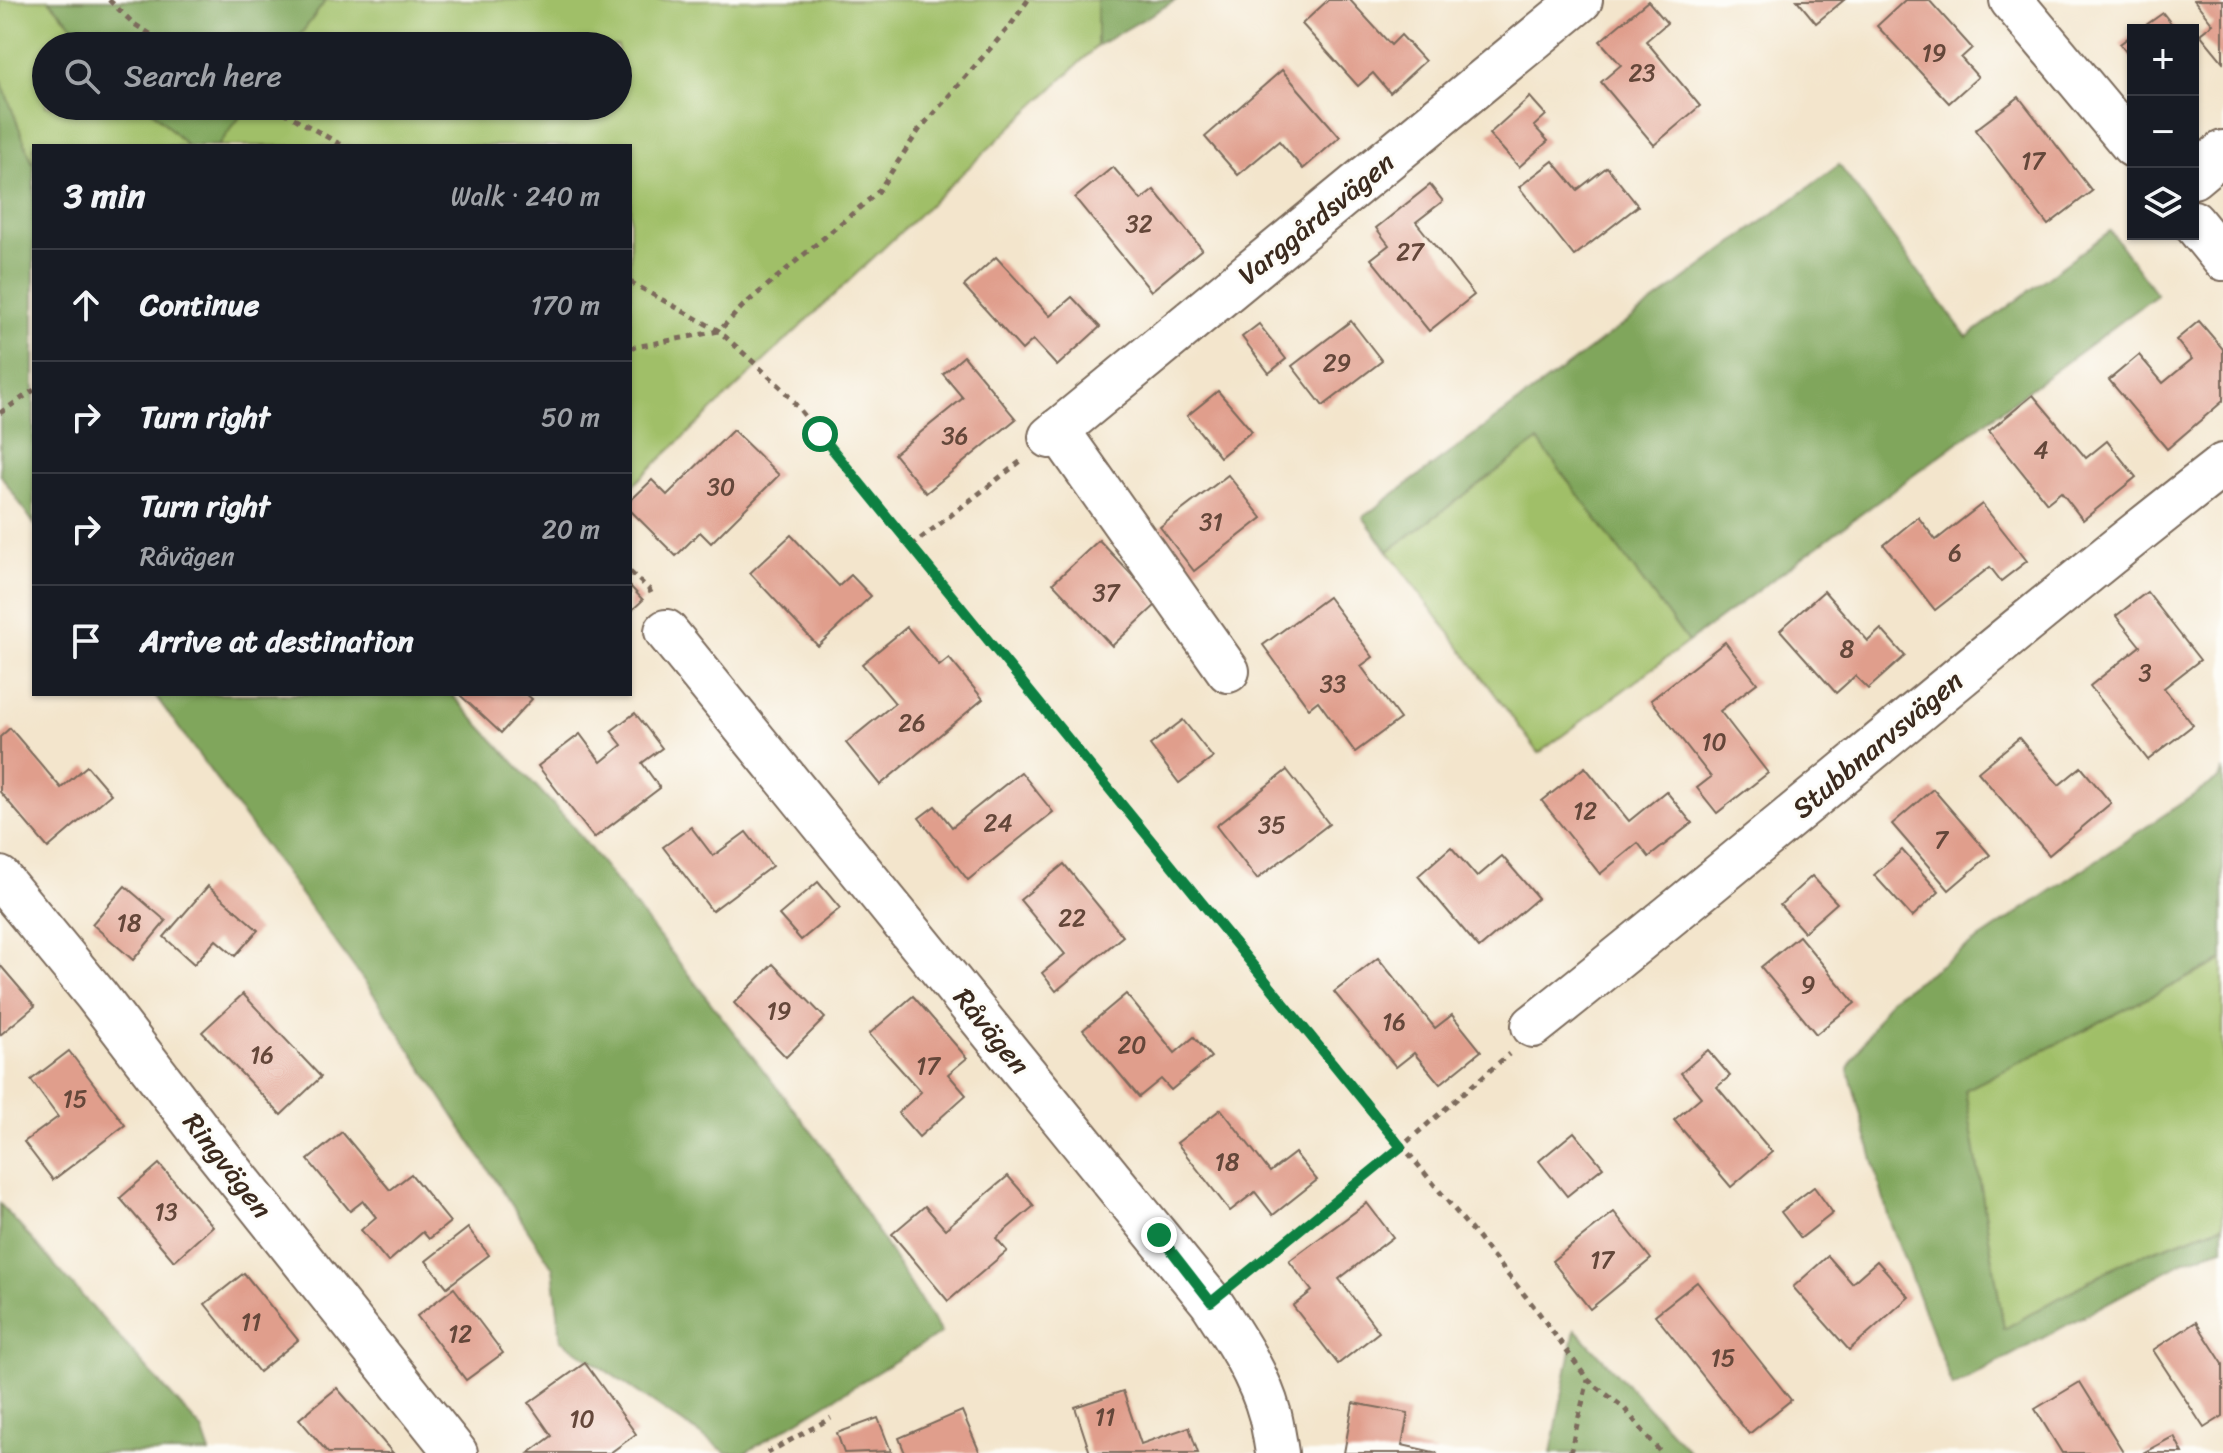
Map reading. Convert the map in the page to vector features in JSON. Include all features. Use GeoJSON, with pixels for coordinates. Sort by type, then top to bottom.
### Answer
{"type":"FeatureCollection","features":[{"type":"Feature","properties":{"kind":"street","name":"Varggårdsvägen"},"geometry":{"type":"LineString","coordinates":[[1054,434],[1581,0]]}},
{"type":"Feature","properties":{"kind":"street"},"geometry":{"type":"LineString","coordinates":[[2011,0],[2127,139]]}},
{"type":"Feature","properties":{"kind":"street"},"geometry":{"type":"LineString","coordinates":[[2199,172],[2223,152]]}},
{"type":"Feature","properties":{"kind":"street"},"geometry":{"type":"LineString","coordinates":[[2199,229],[2223,259]]}},
{"type":"Feature","properties":{"kind":"street"},"geometry":{"type":"LineString","coordinates":[[1054,434],[1228,671]]}},
{"type":"Feature","properties":{"kind":"street","name":"Stubbnarvsvägen"},"geometry":{"type":"LineString","coordinates":[[1533,1026],[2100,561],[2223,465]]}},
{"type":"Feature","properties":{"kind":"street","name":"Råvägen"},"geometry":{"type":"LineString","coordinates":[[666,631],[1211,1302],[1235,1338],[1267,1405],[1277,1453]]}},
{"type":"Feature","properties":{"kind":"street","name":"Ringvägen"},"geometry":{"type":"LineString","coordinates":[[0,878],[96,995],[206,1139],[456,1453]]}},
{"type":"Feature","properties":{"kind":"path"},"geometry":{"type":"LineString","coordinates":[[109,0],[147,32]]}},
{"type":"Feature","properties":{"kind":"path"},"geometry":{"type":"LineString","coordinates":[[632,348],[719,331],[743,306],[878,192],[919,130],[1010,26],[1028,0]]}},
{"type":"Feature","properties":{"kind":"path"},"geometry":{"type":"LineString","coordinates":[[298,120],[340,144]]}},
{"type":"Feature","properties":{"kind":"path"},"geometry":{"type":"LineString","coordinates":[[632,283],[719,331],[782,388],[1536,1309],[1588,1380],[1624,1408],[1661,1453]]}},
{"type":"Feature","properties":{"kind":"path"},"geometry":{"type":"LineString","coordinates":[[0,413],[32,391]]}},
{"type":"Feature","properties":{"kind":"path"},"geometry":{"type":"LineString","coordinates":[[911,546],[1054,434]]}},
{"type":"Feature","properties":{"kind":"path"},"geometry":{"type":"LineString","coordinates":[[1211,1302],[1401,1147],[1515,1049],[1533,1026]]}},
{"type":"Feature","properties":{"kind":"path"},"geometry":{"type":"LineString","coordinates":[[1570,1453],[1588,1380]]}},
{"type":"Feature","properties":{"kind":"path"},"geometry":{"type":"LineString","coordinates":[[767,1453],[831,1418]]}},
{"type":"Feature","properties":{"kind":"green space"},"geometry":{"type":"Polygon","coordinates":[[[0,0],[49,0],[78,32],[32,32],[32,120],[162,120],[185,144],[32,144],[32,162],[0,78],[0,0]]]}},
{"type":"Feature","properties":{"kind":"green space"},"geometry":{"type":"Polygon","coordinates":[[[49,0],[326,0],[302,32],[78,32],[49,0]]]}},
{"type":"Feature","properties":{"kind":"green space"},"geometry":{"type":"Polygon","coordinates":[[[326,0],[1097,0],[1097,46],[632,486],[632,144],[220,144],[238,120],[632,120],[632,32],[302,32],[326,0]]]}},
{"type":"Feature","properties":{"kind":"green space"},"geometry":{"type":"Polygon","coordinates":[[[1097,0],[1176,0],[1097,46],[1097,0]]]}},
{"type":"Feature","properties":{"kind":"green space"},"geometry":{"type":"Polygon","coordinates":[[[0,78],[32,162],[32,521],[0,474],[0,78]]]}},
{"type":"Feature","properties":{"kind":"green space"},"geometry":{"type":"Polygon","coordinates":[[[162,120],[238,120],[220,144],[185,144],[162,120]]]}},
{"type":"Feature","properties":{"kind":"green space"},"geometry":{"type":"Polygon","coordinates":[[[1839,165],[1967,337],[2110,231],[2157,295],[1688,642],[1538,441],[1388,551],[1363,517],[1839,165]]]}},
{"type":"Feature","properties":{"kind":"green space"},"geometry":{"type":"Polygon","coordinates":[[[1538,440],[1688,642],[1539,753],[1388,551],[1538,440]]]}},
{"type":"Feature","properties":{"kind":"green space"},"geometry":{"type":"Polygon","coordinates":[[[155,696],[453,696],[570,823],[825,1149],[941,1333],[745,1453],[727,1453],[561,1340],[553,1268],[375,996],[155,696]]]}},
{"type":"Feature","properties":{"kind":"green space"},"geometry":{"type":"Polygon","coordinates":[[[2223,770],[2223,960],[1965,1090],[2004,1329],[2123,1262],[2223,1225],[2223,1248],[2186,1260],[1953,1387],[1889,1219],[1848,1068],[1890,999],[2219,778],[2223,770]]]}},
{"type":"Feature","properties":{"kind":"green space"},"geometry":{"type":"Polygon","coordinates":[[[2223,960],[2223,1225],[2123,1262],[2004,1329],[1965,1090],[2223,960]]]}},
{"type":"Feature","properties":{"kind":"green space"},"geometry":{"type":"Polygon","coordinates":[[[0,1204],[202,1430],[210,1453],[0,1453],[0,1204]]]}},
{"type":"Feature","properties":{"kind":"green space"},"geometry":{"type":"Polygon","coordinates":[[[1575,1329],[1691,1453],[1551,1453],[1575,1329]]]}},
{"type":"Feature","properties":{"kind":"building"},"geometry":{"type":"Polygon","coordinates":[[[1328,0],[1350,0],[1391,45],[1401,35],[1425,61],[1390,93],[1373,73],[1358,86],[1302,24],[1328,0]]]}},
{"type":"Feature","properties":{"kind":"building"},"geometry":{"type":"Polygon","coordinates":[[[1797,0],[1844,0],[1816,23],[1797,0]]]}},
{"type":"Feature","properties":{"kind":"building"},"geometry":{"type":"Polygon","coordinates":[[[1905,0],[1929,0],[1972,48],[1961,58],[1978,77],[1949,103],[1877,26],[1905,0]]]}},
{"type":"Feature","properties":{"kind":"building"},"geometry":{"type":"Polygon","coordinates":[[[2194,0],[2223,0],[2223,62],[2200,34],[2213,24],[2194,0]]]}},
{"type":"Feature","properties":{"kind":"building"},"geometry":{"type":"Polygon","coordinates":[[[1648,1],[1667,23],[1646,41],[1700,106],[1654,145],[1601,82],[1621,65],[1600,41],[1648,1]]]}},
{"type":"Feature","properties":{"kind":"building"},"geometry":{"type":"Polygon","coordinates":[[[2163,13],[2171,24],[2147,24],[2163,13]]]}},
{"type":"Feature","properties":{"kind":"building"},"geometry":{"type":"Polygon","coordinates":[[[2127,39],[2127,53],[2120,44],[2127,39]]]}},
{"type":"Feature","properties":{"kind":"building"},"geometry":{"type":"Polygon","coordinates":[[[1282,70],[1340,137],[1303,169],[1279,141],[1238,175],[1205,137],[1282,70]]]}},
{"type":"Feature","properties":{"kind":"building"},"geometry":{"type":"Polygon","coordinates":[[[1530,97],[1546,115],[1534,126],[1548,141],[1519,167],[1489,134],[1530,97]]]}},
{"type":"Feature","properties":{"kind":"building"},"geometry":{"type":"Polygon","coordinates":[[[2019,97],[2092,191],[2048,225],[1975,130],[2019,97]]]}},
{"type":"Feature","properties":{"kind":"building"},"geometry":{"type":"Polygon","coordinates":[[[1553,161],[1577,190],[1607,167],[1638,206],[1574,256],[1519,187],[1553,161]]]}},
{"type":"Feature","properties":{"kind":"building"},"geometry":{"type":"Polygon","coordinates":[[[1113,167],[1141,200],[1154,190],[1202,249],[1151,291],[1075,198],[1113,167]]]}},
{"type":"Feature","properties":{"kind":"building"},"geometry":{"type":"Polygon","coordinates":[[[1430,185],[1443,201],[1416,222],[1474,295],[1429,331],[1371,259],[1389,245],[1376,228],[1430,185]]]}},
{"type":"Feature","properties":{"kind":"building"},"geometry":{"type":"Polygon","coordinates":[[[996,257],[1050,316],[1072,297],[1100,327],[1057,366],[1033,340],[1022,350],[964,286],[996,257]]]}},
{"type":"Feature","properties":{"kind":"building"},"geometry":{"type":"Polygon","coordinates":[[[1351,321],[1382,361],[1323,406],[1292,366],[1351,321]]]}},
{"type":"Feature","properties":{"kind":"building"},"geometry":{"type":"Polygon","coordinates":[[[2199,321],[2223,349],[2223,401],[2167,449],[2109,380],[2139,355],[2163,383],[2192,359],[2176,340],[2199,321]]]}},
{"type":"Feature","properties":{"kind":"building"},"geometry":{"type":"Polygon","coordinates":[[[1259,324],[1286,359],[1269,373],[1242,337],[1259,324]]]}},
{"type":"Feature","properties":{"kind":"building"},"geometry":{"type":"Polygon","coordinates":[[[964,356],[1016,419],[926,493],[894,454],[963,398],[943,374],[964,356]]]}},
{"type":"Feature","properties":{"kind":"building"},"geometry":{"type":"Polygon","coordinates":[[[1218,391],[1252,431],[1220,457],[1187,416],[1218,391]]]}},
{"type":"Feature","properties":{"kind":"building"},"geometry":{"type":"Polygon","coordinates":[[[2033,395],[2086,458],[2107,441],[2136,477],[2083,520],[2061,492],[2047,503],[1989,431],[2033,395]]]}},
{"type":"Feature","properties":{"kind":"building"},"geometry":{"type":"Polygon","coordinates":[[[733,430],[779,475],[711,543],[700,532],[676,556],[632,512],[632,499],[652,480],[667,495],[733,430]]]}},
{"type":"Feature","properties":{"kind":"building"},"geometry":{"type":"Polygon","coordinates":[[[1228,475],[1262,518],[1194,571],[1160,527],[1228,475]]]}},
{"type":"Feature","properties":{"kind":"building"},"geometry":{"type":"Polygon","coordinates":[[[1982,504],[2027,561],[2001,581],[1990,567],[1935,610],[1884,545],[1918,517],[1936,540],[1982,504]]]}},
{"type":"Feature","properties":{"kind":"building"},"geometry":{"type":"Polygon","coordinates":[[[791,535],[839,586],[851,575],[871,596],[818,646],[750,573],[791,535]]]}},
{"type":"Feature","properties":{"kind":"building"},"geometry":{"type":"Polygon","coordinates":[[[1099,540],[1158,603],[1112,646],[1053,583],[1099,540]]]}},
{"type":"Feature","properties":{"kind":"building"},"geometry":{"type":"Polygon","coordinates":[[[632,588],[643,600],[632,610],[632,588]]]}},
{"type":"Feature","properties":{"kind":"building"},"geometry":{"type":"Polygon","coordinates":[[[1824,591],[1868,641],[1881,629],[1905,656],[1868,689],[1855,676],[1836,693],[1780,630],[1824,591]]]}},
{"type":"Feature","properties":{"kind":"building"},"geometry":{"type":"Polygon","coordinates":[[[2147,592],[2200,660],[2164,688],[2193,725],[2148,760],[2090,686],[2140,646],[2116,616],[2147,592]]]}},
{"type":"Feature","properties":{"kind":"building"},"geometry":{"type":"Polygon","coordinates":[[[1328,597],[1373,657],[1361,666],[1400,719],[1355,752],[1318,701],[1309,708],[1263,645],[1328,597]]]}},
{"type":"Feature","properties":{"kind":"building"},"geometry":{"type":"Polygon","coordinates":[[[907,627],[939,666],[949,658],[983,699],[880,785],[846,743],[895,703],[862,664],[907,627]]]}},
{"type":"Feature","properties":{"kind":"building"},"geometry":{"type":"Polygon","coordinates":[[[1725,642],[1757,683],[1720,711],[1768,773],[1717,813],[1697,788],[1711,777],[1651,700],[1725,642]]]}},
{"type":"Feature","properties":{"kind":"building"},"geometry":{"type":"Polygon","coordinates":[[[461,696],[528,696],[532,699],[501,733],[461,696]]]}},
{"type":"Feature","properties":{"kind":"building"},"geometry":{"type":"Polygon","coordinates":[[[635,713],[662,748],[642,763],[660,788],[594,838],[538,766],[580,734],[601,762],[622,745],[611,731],[635,713]]]}},
{"type":"Feature","properties":{"kind":"building"},"geometry":{"type":"Polygon","coordinates":[[[1183,720],[1213,758],[1179,783],[1150,745],[1183,720]]]}},
{"type":"Feature","properties":{"kind":"building"},"geometry":{"type":"Polygon","coordinates":[[[10,728],[61,788],[87,766],[111,794],[48,848],[0,792],[0,737],[10,728]]]}},
{"type":"Feature","properties":{"kind":"building"},"geometry":{"type":"Polygon","coordinates":[[[2019,738],[2059,785],[2081,767],[2111,803],[2049,855],[1978,772],[2019,738]]]}},
{"type":"Feature","properties":{"kind":"building"},"geometry":{"type":"Polygon","coordinates":[[[1585,767],[1629,821],[1666,791],[1692,823],[1649,857],[1638,843],[1600,874],[1542,801],[1585,767]]]}},
{"type":"Feature","properties":{"kind":"building"},"geometry":{"type":"Polygon","coordinates":[[[1287,770],[1329,824],[1257,879],[1216,826],[1287,770]]]}},
{"type":"Feature","properties":{"kind":"building"},"geometry":{"type":"Polygon","coordinates":[[[1021,772],[1053,812],[968,880],[919,818],[935,806],[952,827],[1021,772]]]}},
{"type":"Feature","properties":{"kind":"building"},"geometry":{"type":"Polygon","coordinates":[[[1933,789],[1990,855],[1949,890],[1892,824],[1933,789]]]}},
{"type":"Feature","properties":{"kind":"building"},"geometry":{"type":"Polygon","coordinates":[[[691,827],[713,856],[746,832],[772,866],[712,911],[663,847],[691,827]]]}},
{"type":"Feature","properties":{"kind":"building"},"geometry":{"type":"Polygon","coordinates":[[[1451,847],[1477,877],[1502,856],[1538,898],[1479,948],[1418,876],[1451,847]]]}},
{"type":"Feature","properties":{"kind":"building"},"geometry":{"type":"Polygon","coordinates":[[[1902,850],[1939,892],[1912,917],[1874,875],[1902,850]]]}},
{"type":"Feature","properties":{"kind":"building"},"geometry":{"type":"Polygon","coordinates":[[[1064,864],[1123,936],[1056,991],[1042,973],[1065,954],[1020,900],[1064,864]]]}},
{"type":"Feature","properties":{"kind":"building"},"geometry":{"type":"Polygon","coordinates":[[[1812,876],[1837,903],[1804,932],[1780,905],[1812,876]]]}},
{"type":"Feature","properties":{"kind":"building"},"geometry":{"type":"Polygon","coordinates":[[[818,882],[840,908],[801,940],[779,915],[818,882]]]}},
{"type":"Feature","properties":{"kind":"building"},"geometry":{"type":"Polygon","coordinates":[[[125,886],[166,921],[133,960],[92,924],[125,886]]]}},
{"type":"Feature","properties":{"kind":"building"},"geometry":{"type":"Polygon","coordinates":[[[208,886],[258,930],[235,956],[216,940],[194,964],[164,937],[208,886]]]}},
{"type":"Feature","properties":{"kind":"building"},"geometry":{"type":"Polygon","coordinates":[[[1799,936],[1855,1003],[1816,1034],[1761,967],[1799,936]]]}},
{"type":"Feature","properties":{"kind":"building"},"geometry":{"type":"Polygon","coordinates":[[[1378,958],[1435,1028],[1452,1015],[1481,1051],[1440,1084],[1414,1053],[1396,1067],[1334,992],[1378,958]]]}},
{"type":"Feature","properties":{"kind":"building"},"geometry":{"type":"Polygon","coordinates":[[[773,964],[825,1018],[786,1057],[734,1003],[773,964]]]}},
{"type":"Feature","properties":{"kind":"building"},"geometry":{"type":"Polygon","coordinates":[[[0,965],[35,1006],[0,1035],[0,965]]]}},
{"type":"Feature","properties":{"kind":"building"},"geometry":{"type":"Polygon","coordinates":[[[243,994],[321,1077],[281,1115],[202,1032],[243,994]]]}},
{"type":"Feature","properties":{"kind":"building"},"geometry":{"type":"Polygon","coordinates":[[[1126,994],[1175,1053],[1194,1037],[1211,1057],[1171,1090],[1161,1079],[1139,1097],[1083,1030],[1126,994]]]}},
{"type":"Feature","properties":{"kind":"building"},"geometry":{"type":"Polygon","coordinates":[[[913,996],[967,1058],[948,1074],[966,1095],[919,1137],[898,1113],[921,1092],[869,1034],[913,996]]]}},
{"type":"Feature","properties":{"kind":"building"},"geometry":{"type":"Polygon","coordinates":[[[1708,1050],[1730,1076],[1717,1087],[1772,1152],[1731,1187],[1674,1120],[1701,1097],[1681,1073],[1708,1050]]]}},
{"type":"Feature","properties":{"kind":"building"},"geometry":{"type":"Polygon","coordinates":[[[69,1051],[125,1125],[53,1180],[24,1142],[58,1117],[31,1080],[69,1051]]]}},
{"type":"Feature","properties":{"kind":"building"},"geometry":{"type":"Polygon","coordinates":[[[1221,1109],[1270,1172],[1295,1153],[1317,1180],[1273,1215],[1255,1192],[1230,1211],[1177,1143],[1221,1109]]]}},
{"type":"Feature","properties":{"kind":"building"},"geometry":{"type":"Polygon","coordinates":[[[342,1132],[390,1190],[411,1174],[450,1222],[429,1239],[423,1232],[388,1262],[361,1230],[376,1217],[363,1201],[350,1211],[308,1160],[342,1132]]]}},
{"type":"Feature","properties":{"kind":"building"},"geometry":{"type":"Polygon","coordinates":[[[1574,1132],[1603,1167],[1567,1196],[1539,1161],[1574,1132]]]}},
{"type":"Feature","properties":{"kind":"building"},"geometry":{"type":"Polygon","coordinates":[[[159,1164],[213,1226],[174,1261],[120,1198],[159,1164]]]}},
{"type":"Feature","properties":{"kind":"building"},"geometry":{"type":"Polygon","coordinates":[[[1008,1176],[1034,1206],[996,1238],[1007,1251],[948,1301],[892,1234],[925,1206],[945,1229],[1008,1176]]]}},
{"type":"Feature","properties":{"kind":"building"},"geometry":{"type":"Polygon","coordinates":[[[1814,1187],[1833,1213],[1801,1238],[1781,1212],[1814,1187]]]}},
{"type":"Feature","properties":{"kind":"building"},"geometry":{"type":"Polygon","coordinates":[[[1367,1203],[1393,1237],[1339,1279],[1379,1332],[1338,1364],[1293,1306],[1312,1291],[1289,1261],[1367,1203]]]}},
{"type":"Feature","properties":{"kind":"building"},"geometry":{"type":"Polygon","coordinates":[[[1614,1212],[1651,1259],[1590,1309],[1552,1261],[1614,1212]]]}},
{"type":"Feature","properties":{"kind":"building"},"geometry":{"type":"Polygon","coordinates":[[[468,1228],[489,1255],[447,1287],[426,1261],[468,1228]]]}},
{"type":"Feature","properties":{"kind":"building"},"geometry":{"type":"Polygon","coordinates":[[[1828,1256],[1852,1283],[1877,1261],[1909,1297],[1849,1350],[1793,1287],[1828,1256]]]}},
{"type":"Feature","properties":{"kind":"building"},"geometry":{"type":"Polygon","coordinates":[[[244,1273],[298,1340],[259,1372],[205,1304],[244,1273]]]}},
{"type":"Feature","properties":{"kind":"building"},"geometry":{"type":"Polygon","coordinates":[[[1697,1282],[1791,1400],[1749,1434],[1655,1315],[1697,1282]]]}},
{"type":"Feature","properties":{"kind":"building"},"geometry":{"type":"Polygon","coordinates":[[[454,1288],[503,1353],[466,1380],[417,1316],[454,1288]]]}},
{"type":"Feature","properties":{"kind":"building"},"geometry":{"type":"Polygon","coordinates":[[[2196,1322],[2223,1364],[2223,1416],[2204,1428],[2153,1350],[2196,1322]]]}},
{"type":"Feature","properties":{"kind":"building"},"geometry":{"type":"Polygon","coordinates":[[[585,1363],[636,1434],[610,1453],[529,1453],[552,1436],[529,1403],[585,1363]]]}},
{"type":"Feature","properties":{"kind":"building"},"geometry":{"type":"Polygon","coordinates":[[[2080,1382],[2124,1453],[2062,1453],[2035,1409],[2080,1382]]]}},
{"type":"Feature","properties":{"kind":"building"},"geometry":{"type":"Polygon","coordinates":[[[337,1388],[393,1453],[328,1453],[299,1419],[337,1388]]]}},
{"type":"Feature","properties":{"kind":"building"},"geometry":{"type":"Polygon","coordinates":[[[1123,1391],[1141,1444],[1189,1427],[1198,1453],[1090,1453],[1075,1407],[1123,1391]]]}},
{"type":"Feature","properties":{"kind":"building"},"geometry":{"type":"Polygon","coordinates":[[[1353,1403],[1408,1413],[1402,1445],[1438,1453],[1344,1453],[1353,1403]]]}},
{"type":"Feature","properties":{"kind":"building"},"geometry":{"type":"Polygon","coordinates":[[[962,1411],[980,1453],[905,1453],[899,1438],[962,1411]]]}},
{"type":"Feature","properties":{"kind":"building"},"geometry":{"type":"Polygon","coordinates":[[[878,1418],[891,1451],[844,1453],[837,1433],[878,1418]]]}},
{"type":"Feature","properties":{"kind":"building"},"geometry":{"type":"Polygon","coordinates":[[[2174,1436],[2183,1453],[2143,1453],[2174,1436]]]}},
{"type":"Feature","properties":{"kind":"route"},"geometry":{"type":"LineString","coordinates":[[820,434],[1401,1147],[1211,1302],[1159,1235]]}}]}
